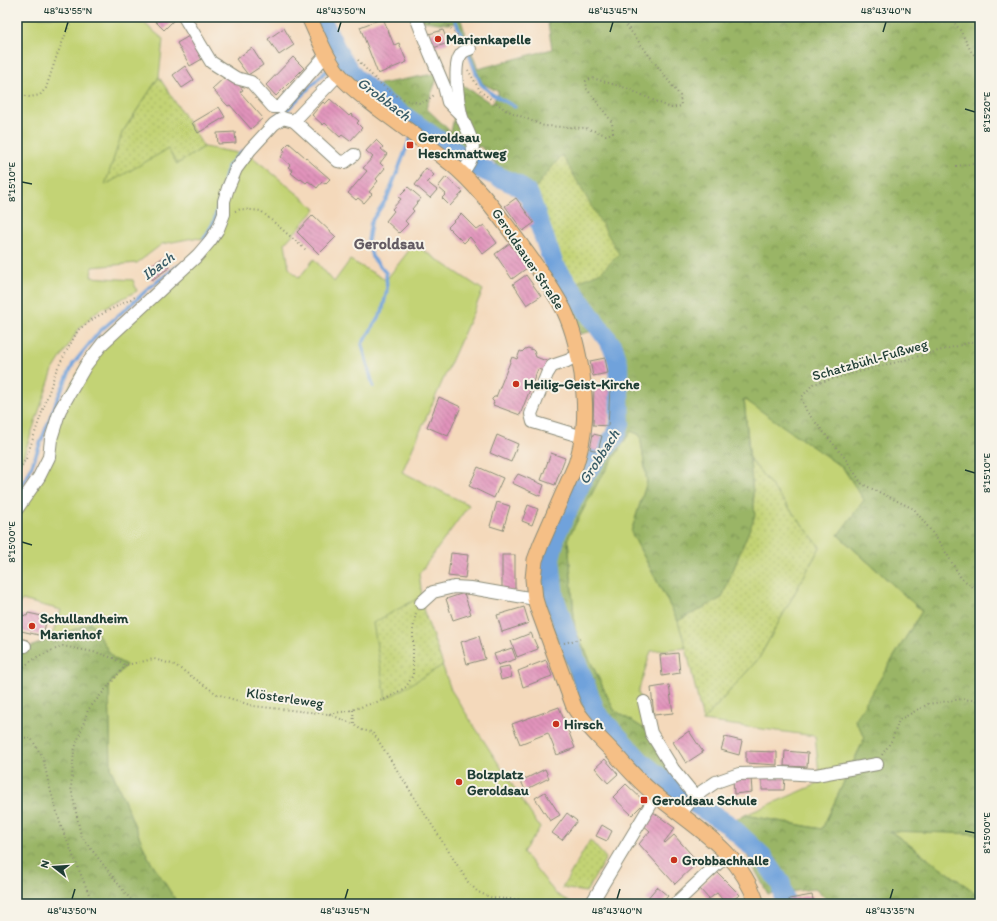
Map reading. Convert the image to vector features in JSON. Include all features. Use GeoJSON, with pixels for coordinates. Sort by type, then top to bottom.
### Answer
{"type":"FeatureCollection","features":[{"type":"Feature","properties":{"kind":"main road","name":"Geroldsauer Straße"},"geometry":{"type":"LineString","coordinates":[[309,17],[326,55],[339,74],[355,91],[449,161],[465,169],[552,289],[564,310],[571,327],[579,355],[584,388],[585,411],[583,437],[576,464],[538,552],[534,569],[534,589],[538,609],[574,707],[583,721],[629,770],[656,796],[683,810],[728,854],[744,876],[757,904]]}},
{"type":"Feature","properties":{"kind":"street"},"geometry":{"type":"LineString","coordinates":[[184,17],[211,62],[236,78],[251,82],[273,107],[284,114],[338,161],[345,162],[354,155]]}},
{"type":"Feature","properties":{"kind":"street"},"geometry":{"type":"LineString","coordinates":[[416,17],[444,86],[448,102],[461,115]]}},
{"type":"Feature","properties":{"kind":"street"},"geometry":{"type":"LineString","coordinates":[[465,169],[473,152],[472,141],[461,115],[456,74],[459,57],[466,50]]}},
{"type":"Feature","properties":{"kind":"street"},"geometry":{"type":"LineString","coordinates":[[284,114],[326,55]]}},
{"type":"Feature","properties":{"kind":"street"},"geometry":{"type":"LineString","coordinates":[[17,508],[39,477],[49,457],[51,439],[60,410],[86,365],[103,342],[198,255],[210,241],[218,229],[224,214],[224,201],[236,169],[250,150],[284,114],[339,74]]}},
{"type":"Feature","properties":{"kind":"street"},"geometry":{"type":"LineString","coordinates":[[579,355],[552,366],[547,374],[531,414],[533,422],[583,437]]}},
{"type":"Feature","properties":{"kind":"street"},"geometry":{"type":"LineString","coordinates":[[421,603],[433,592],[454,587],[471,588],[535,599]]}},
{"type":"Feature","properties":{"kind":"street"},"geometry":{"type":"LineString","coordinates":[[644,702],[651,733],[673,769],[695,796]]}},
{"type":"Feature","properties":{"kind":"street"},"geometry":{"type":"LineString","coordinates":[[683,810],[695,796],[716,782],[739,774],[783,773],[816,775],[877,764]]}},
{"type":"Feature","properties":{"kind":"street"},"geometry":{"type":"LineString","coordinates":[[591,904],[656,796]]}},
{"type":"Feature","properties":{"kind":"street"},"geometry":{"type":"LineString","coordinates":[[675,904],[728,854]]}},
{"type":"Feature","properties":{"kind":"path"},"geometry":{"type":"LineString","coordinates":[[17,94],[30,97],[40,95],[46,88],[57,55],[73,17]]}},
{"type":"Feature","properties":{"kind":"path"},"geometry":{"type":"LineString","coordinates":[[440,17],[457,35],[466,50],[468,70],[481,92],[506,110],[544,126],[586,128],[606,134],[613,132],[612,122],[587,89],[586,81],[592,78],[626,88],[671,108],[681,106],[680,96],[620,17]]}},
{"type":"Feature","properties":{"kind":"path"},"geometry":{"type":"LineString","coordinates":[[950,17],[960,30],[972,53],[980,60]]}},
{"type":"Feature","properties":{"kind":"path"},"geometry":{"type":"LineString","coordinates":[[358,60],[368,73],[382,85],[399,98],[412,102],[421,103],[433,96],[444,86]]}},
{"type":"Feature","properties":{"kind":"path"},"geometry":{"type":"LineString","coordinates":[[956,166],[980,163]]}},
{"type":"Feature","properties":{"kind":"path"},"geometry":{"type":"LineString","coordinates":[[224,214],[241,209],[261,211],[306,250]]}},
{"type":"Feature","properties":{"kind":"path"},"geometry":{"type":"LineString","coordinates":[[17,472],[26,459],[56,371],[78,330],[96,317],[134,297]]}},
{"type":"Feature","properties":{"kind":"path","name":"Schatzbühl-Fußweg"},"geometry":{"type":"LineString","coordinates":[[980,340],[813,384],[801,398],[807,412],[845,458],[862,484],[914,509],[942,546],[960,578],[980,592]]}},
{"type":"Feature","properties":{"kind":"path","name":"Klösterleweg"},"geometry":{"type":"LineString","coordinates":[[126,665],[154,659],[175,665],[217,694],[253,706],[328,714],[353,710],[386,699],[406,687],[413,675],[413,630],[416,613],[421,603]]}},
{"type":"Feature","properties":{"kind":"path"},"geometry":{"type":"LineString","coordinates":[[565,643],[580,639]]}},
{"type":"Feature","properties":{"kind":"path"},"geometry":{"type":"LineString","coordinates":[[17,671],[37,657],[63,646],[98,653],[113,658],[126,665],[88,710],[74,752],[71,788],[81,836],[134,904]]}},
{"type":"Feature","properties":{"kind":"path"},"geometry":{"type":"LineString","coordinates":[[877,764],[892,740],[899,720],[928,704],[962,699],[980,701]]}},
{"type":"Feature","properties":{"kind":"path"},"geometry":{"type":"LineString","coordinates":[[353,710],[354,724]]}},
{"type":"Feature","properties":{"kind":"path"},"geometry":{"type":"LineString","coordinates":[[328,714],[354,724],[360,730],[372,732],[468,882],[478,892],[492,898],[525,900]]}},
{"type":"Feature","properties":{"kind":"path"},"geometry":{"type":"LineString","coordinates":[[17,737],[31,738],[43,758],[61,826],[93,904]]}},
{"type":"Feature","properties":{"kind":"green space"},"geometry":{"type":"Polygon","coordinates":[[[17,17],[139,17],[138,18],[163,39],[159,77],[122,133],[169,149],[177,164],[204,147],[250,155],[316,209],[285,243],[289,268],[299,278],[314,259],[334,282],[350,260],[386,280],[414,244],[483,290],[402,472],[469,505],[419,574],[423,609],[451,690],[540,828],[523,852],[556,894],[573,904],[178,904],[147,855],[111,769],[109,685],[126,665],[113,658],[91,623],[51,638],[61,610],[22,600],[17,607],[17,510],[39,485],[64,396],[97,340],[198,255],[223,215],[203,239],[193,238],[162,244],[137,263],[92,267],[91,277],[133,280],[137,291],[96,312],[78,330],[53,370],[22,460],[17,466],[17,17]]]}},
{"type":"Feature","properties":{"kind":"green space"},"geometry":{"type":"Polygon","coordinates":[[[416,17],[460,17],[478,69],[552,49],[547,17],[980,17],[980,834],[890,831],[980,896],[980,904],[832,904],[815,889],[768,894],[729,822],[745,815],[822,829],[865,737],[855,720],[922,611],[838,535],[864,500],[843,468],[744,399],[755,516],[722,598],[678,621],[631,532],[647,482],[640,435],[631,431],[598,482],[568,538],[575,630],[614,710],[651,733],[673,769],[663,777],[620,736],[585,714],[558,643],[539,583],[546,551],[586,465],[600,451],[616,424],[611,352],[597,330],[580,334],[564,288],[601,272],[562,155],[527,198],[480,146],[456,160],[359,88],[439,73],[426,108],[451,132],[461,84],[492,104],[499,92],[482,83],[458,23],[447,24],[417,20],[416,17]]]}},
{"type":"Feature","properties":{"kind":"green space"},"geometry":{"type":"Polygon","coordinates":[[[159,77],[204,147],[177,164],[168,149],[105,185],[122,133],[159,77]]]}},
{"type":"Feature","properties":{"kind":"green space"},"geometry":{"type":"Polygon","coordinates":[[[562,155],[619,254],[601,272],[564,288],[548,260],[527,198],[562,155]]]}},
{"type":"Feature","properties":{"kind":"green space"},"geometry":{"type":"Polygon","coordinates":[[[744,398],[843,468],[865,500],[838,535],[922,611],[855,720],[865,737],[822,829],[745,815],[820,783],[815,736],[703,721],[759,658],[820,547],[750,459],[744,398]]]}},
{"type":"Feature","properties":{"kind":"green space"},"geometry":{"type":"Polygon","coordinates":[[[631,431],[640,435],[647,482],[631,532],[678,621],[686,648],[651,651],[638,692],[651,733],[614,710],[575,629],[568,538],[598,482],[631,431]]]}},
{"type":"Feature","properties":{"kind":"green space"},"geometry":{"type":"Polygon","coordinates":[[[750,459],[820,547],[759,658],[703,721],[686,648],[678,621],[722,598],[755,516],[750,459]]]}},
{"type":"Feature","properties":{"kind":"green space"},"geometry":{"type":"Polygon","coordinates":[[[422,596],[423,609],[443,665],[386,699],[373,623],[422,596]]]}},
{"type":"Feature","properties":{"kind":"green space"},"geometry":{"type":"Polygon","coordinates":[[[91,623],[113,658],[126,665],[109,685],[111,769],[147,855],[178,904],[17,904],[17,654],[25,649],[91,623]]]}},
{"type":"Feature","properties":{"kind":"green space"},"geometry":{"type":"Polygon","coordinates":[[[889,830],[980,834],[980,896],[889,830]]]}},
{"type":"Feature","properties":{"kind":"green space"},"geometry":{"type":"Polygon","coordinates":[[[590,840],[606,858],[586,892],[562,888],[590,840]]]}},
{"type":"Feature","properties":{"kind":"building"},"geometry":{"type":"Polygon","coordinates":[[[151,17],[177,17],[164,30],[151,17]]]}},
{"type":"Feature","properties":{"kind":"building"},"geometry":{"type":"Polygon","coordinates":[[[383,18],[394,45],[399,43],[407,62],[378,74],[360,27],[383,18]]]}},
{"type":"Feature","properties":{"kind":"building"},"geometry":{"type":"Polygon","coordinates":[[[284,28],[294,45],[279,55],[268,39],[284,28]]]}},
{"type":"Feature","properties":{"kind":"building","name":"Marienkapelle"},"geometry":{"type":"Polygon","coordinates":[[[443,30],[448,43],[433,48],[429,34],[443,30]]]}},
{"type":"Feature","properties":{"kind":"building"},"geometry":{"type":"Polygon","coordinates":[[[189,36],[202,59],[190,66],[177,43],[189,36]]]}},
{"type":"Feature","properties":{"kind":"building"},"geometry":{"type":"Polygon","coordinates":[[[252,48],[263,65],[248,75],[236,59],[252,48]]]}},
{"type":"Feature","properties":{"kind":"building"},"geometry":{"type":"Polygon","coordinates":[[[293,57],[304,68],[276,96],[266,85],[293,57]]]}},
{"type":"Feature","properties":{"kind":"building"},"geometry":{"type":"Polygon","coordinates":[[[185,66],[194,80],[182,88],[173,75],[185,66]]]}},
{"type":"Feature","properties":{"kind":"building"},"geometry":{"type":"Polygon","coordinates":[[[226,76],[234,79],[243,90],[240,92],[263,118],[251,129],[230,105],[228,106],[212,89],[226,76]]]}},
{"type":"Feature","properties":{"kind":"building"},"geometry":{"type":"Polygon","coordinates":[[[330,99],[349,116],[351,114],[359,121],[357,123],[362,128],[350,141],[342,135],[340,137],[325,123],[323,125],[312,115],[323,102],[325,104],[330,99]]]}},
{"type":"Feature","properties":{"kind":"building"},"geometry":{"type":"Polygon","coordinates":[[[219,107],[225,117],[198,133],[192,123],[219,107]]]}},
{"type":"Feature","properties":{"kind":"building"},"geometry":{"type":"Polygon","coordinates":[[[235,132],[236,143],[218,144],[217,133],[235,132]]]}},
{"type":"Feature","properties":{"kind":"building"},"geometry":{"type":"Polygon","coordinates":[[[376,140],[383,147],[381,149],[387,154],[380,163],[385,168],[376,179],[378,181],[369,192],[372,194],[364,203],[358,198],[356,200],[348,193],[367,171],[363,168],[373,157],[366,151],[376,140]]]}},
{"type":"Feature","properties":{"kind":"building"},"geometry":{"type":"Polygon","coordinates":[[[289,143],[330,179],[325,184],[322,182],[317,188],[308,181],[306,183],[301,179],[300,180],[291,173],[293,171],[288,167],[290,165],[281,157],[285,151],[283,149],[289,143]]]}},
{"type":"Feature","properties":{"kind":"building"},"geometry":{"type":"Polygon","coordinates":[[[426,168],[434,175],[427,182],[437,190],[430,198],[415,185],[426,168]]]}},
{"type":"Feature","properties":{"kind":"building"},"geometry":{"type":"Polygon","coordinates":[[[446,177],[463,192],[450,206],[442,198],[446,194],[438,187],[446,177]]]}},
{"type":"Feature","properties":{"kind":"building"},"geometry":{"type":"Polygon","coordinates":[[[408,187],[421,198],[412,209],[414,211],[405,221],[408,224],[399,233],[386,221],[394,211],[392,209],[401,199],[398,197],[408,187]]]}},
{"type":"Feature","properties":{"kind":"building"},"geometry":{"type":"Polygon","coordinates":[[[516,198],[534,223],[523,231],[505,206],[516,198]]]}},
{"type":"Feature","properties":{"kind":"building"},"geometry":{"type":"Polygon","coordinates":[[[461,214],[477,230],[484,225],[497,243],[483,254],[470,237],[464,243],[448,227],[461,214]]]}},
{"type":"Feature","properties":{"kind":"building"},"geometry":{"type":"Polygon","coordinates":[[[313,215],[336,237],[319,254],[297,232],[313,215]]]}},
{"type":"Feature","properties":{"kind":"building"},"geometry":{"type":"Polygon","coordinates":[[[510,243],[527,268],[512,279],[495,254],[510,243]]]}},
{"type":"Feature","properties":{"kind":"building"},"geometry":{"type":"Polygon","coordinates":[[[162,258],[169,268],[152,280],[145,270],[162,258]]]}},
{"type":"Feature","properties":{"kind":"building"},"geometry":{"type":"Polygon","coordinates":[[[526,275],[541,296],[527,305],[513,284],[526,275]]]}},
{"type":"Feature","properties":{"kind":"building","name":"Heilig-Geist-Kirche"},"geometry":{"type":"Polygon","coordinates":[[[528,348],[534,351],[536,357],[549,362],[546,372],[538,369],[520,415],[493,405],[494,402],[492,399],[496,397],[512,357],[517,359],[520,351],[522,352],[528,348]]]}},
{"type":"Feature","properties":{"kind":"building"},"geometry":{"type":"Polygon","coordinates":[[[605,358],[608,373],[593,376],[590,361],[605,358]]]}},
{"type":"Feature","properties":{"kind":"building"},"geometry":{"type":"Polygon","coordinates":[[[594,387],[610,388],[608,426],[593,425],[594,387]]]}},
{"type":"Feature","properties":{"kind":"building"},"geometry":{"type":"Polygon","coordinates":[[[439,397],[461,407],[448,436],[427,427],[439,397]]]}},
{"type":"Feature","properties":{"kind":"building"},"geometry":{"type":"Polygon","coordinates":[[[593,434],[602,436],[598,451],[590,449],[593,434]]]}},
{"type":"Feature","properties":{"kind":"building"},"geometry":{"type":"Polygon","coordinates":[[[497,435],[518,444],[511,462],[490,453],[497,435]]]}},
{"type":"Feature","properties":{"kind":"building"},"geometry":{"type":"Polygon","coordinates":[[[551,453],[565,458],[555,485],[541,480],[551,453]]]}},
{"type":"Feature","properties":{"kind":"building"},"geometry":{"type":"Polygon","coordinates":[[[478,467],[503,478],[494,498],[469,486],[478,467]]]}},
{"type":"Feature","properties":{"kind":"building"},"geometry":{"type":"Polygon","coordinates":[[[518,474],[544,485],[540,496],[512,483],[518,474]]]}},
{"type":"Feature","properties":{"kind":"building"},"geometry":{"type":"Polygon","coordinates":[[[497,502],[510,506],[503,530],[490,526],[497,502]]]}},
{"type":"Feature","properties":{"kind":"building"},"geometry":{"type":"Polygon","coordinates":[[[528,505],[538,509],[532,525],[522,521],[528,505]]]}},
{"type":"Feature","properties":{"kind":"building"},"geometry":{"type":"Polygon","coordinates":[[[451,553],[468,555],[465,578],[448,576],[451,553]]]}},
{"type":"Feature","properties":{"kind":"building"},"geometry":{"type":"Polygon","coordinates":[[[502,555],[515,555],[515,591],[502,591],[502,555]]]}},
{"type":"Feature","properties":{"kind":"building"},"geometry":{"type":"Polygon","coordinates":[[[464,593],[471,614],[453,620],[446,599],[464,593]]]}},
{"type":"Feature","properties":{"kind":"building"},"geometry":{"type":"Polygon","coordinates":[[[524,607],[529,623],[502,632],[497,615],[524,607]]]}},
{"type":"Feature","properties":{"kind":"building","name":"Schullandheim Marienhof"},"geometry":{"type":"Polygon","coordinates":[[[28,613],[42,616],[41,620],[46,622],[43,636],[17,630],[21,615],[27,616],[28,613]]]}},
{"type":"Feature","properties":{"kind":"building"},"geometry":{"type":"Polygon","coordinates":[[[531,633],[538,649],[517,657],[511,641],[531,633]]]}},
{"type":"Feature","properties":{"kind":"building"},"geometry":{"type":"Polygon","coordinates":[[[479,636],[485,659],[467,664],[461,642],[479,636]]]}},
{"type":"Feature","properties":{"kind":"building"},"geometry":{"type":"Polygon","coordinates":[[[512,648],[516,659],[498,665],[494,654],[512,648]]]}},
{"type":"Feature","properties":{"kind":"building"},"geometry":{"type":"Polygon","coordinates":[[[678,653],[680,673],[662,676],[660,655],[678,653]]]}},
{"type":"Feature","properties":{"kind":"building"},"geometry":{"type":"Polygon","coordinates":[[[546,660],[552,676],[523,687],[518,671],[546,660]]]}},
{"type":"Feature","properties":{"kind":"building"},"geometry":{"type":"Polygon","coordinates":[[[509,666],[512,677],[501,680],[498,668],[509,666]]]}},
{"type":"Feature","properties":{"kind":"building"},"geometry":{"type":"Polygon","coordinates":[[[669,685],[673,713],[654,715],[651,688],[669,685]]]}},
{"type":"Feature","properties":{"kind":"building"},"geometry":{"type":"Polygon","coordinates":[[[559,707],[575,748],[557,755],[548,733],[520,744],[512,724],[559,707]]]}},
{"type":"Feature","properties":{"kind":"building"},"geometry":{"type":"Polygon","coordinates":[[[689,731],[703,752],[686,763],[673,742],[689,731]]]}},
{"type":"Feature","properties":{"kind":"building"},"geometry":{"type":"Polygon","coordinates":[[[725,737],[742,741],[739,755],[721,750],[725,737]]]}},
{"type":"Feature","properties":{"kind":"building"},"geometry":{"type":"Polygon","coordinates":[[[746,751],[777,752],[777,765],[746,763],[746,751]]]}},
{"type":"Feature","properties":{"kind":"building"},"geometry":{"type":"Polygon","coordinates":[[[785,751],[808,753],[807,767],[784,766],[785,751]]]}},
{"type":"Feature","properties":{"kind":"building"},"geometry":{"type":"Polygon","coordinates":[[[605,759],[618,774],[608,783],[595,768],[605,759]]]}},
{"type":"Feature","properties":{"kind":"building"},"geometry":{"type":"Polygon","coordinates":[[[545,769],[549,778],[525,790],[521,781],[545,769]]]}},
{"type":"Feature","properties":{"kind":"building"},"geometry":{"type":"Polygon","coordinates":[[[762,776],[785,777],[784,790],[762,790],[762,776]]]}},
{"type":"Feature","properties":{"kind":"building"},"geometry":{"type":"Polygon","coordinates":[[[751,777],[752,792],[734,794],[733,779],[751,777]]]}},
{"type":"Feature","properties":{"kind":"building"},"geometry":{"type":"Polygon","coordinates":[[[626,784],[645,802],[632,815],[613,797],[626,784]]]}},
{"type":"Feature","properties":{"kind":"building"},"geometry":{"type":"Polygon","coordinates":[[[545,792],[560,815],[550,821],[535,798],[545,792]]]}},
{"type":"Feature","properties":{"kind":"building","name":"Grobbachhalle"},"geometry":{"type":"Polygon","coordinates":[[[653,812],[675,828],[664,842],[665,843],[674,835],[698,862],[675,884],[639,844],[650,831],[643,825],[653,812]]]}},
{"type":"Feature","properties":{"kind":"building"},"geometry":{"type":"Polygon","coordinates":[[[567,813],[577,821],[562,840],[552,833],[567,813]]]}},
{"type":"Feature","properties":{"kind":"building"},"geometry":{"type":"Polygon","coordinates":[[[602,825],[612,831],[607,841],[596,836],[602,825]]]}},
{"type":"Feature","properties":{"kind":"building"},"geometry":{"type":"Polygon","coordinates":[[[717,872],[740,895],[726,904],[717,893],[709,899],[699,888],[717,872]]]}},
{"type":"Feature","properties":{"kind":"building"},"geometry":{"type":"Polygon","coordinates":[[[657,887],[668,896],[661,904],[652,904],[646,900],[657,887]]]}},
{"type":"Feature","properties":{"kind":"building"},"geometry":{"type":"Polygon","coordinates":[[[812,895],[814,904],[790,904],[789,899],[812,895]]]}},
{"type":"Feature","properties":{"kind":"building"},"geometry":{"type":"Polygon","coordinates":[[[745,901],[746,904],[732,904],[732,903],[745,901]]]}},
{"type":"Feature","properties":{"kind":"waterway","name":"Grobbach"},"geometry":{"type":"LineString","coordinates":[[320,17],[340,57],[354,77],[385,103],[479,168],[517,185],[529,195],[554,265],[613,347],[618,363],[620,424],[616,435],[587,471],[556,534],[550,558],[554,597],[596,713],[641,762],[683,796],[729,825],[763,857],[781,884],[785,904]]}},
{"type":"Feature","properties":{"kind":"waterway"},"geometry":{"type":"LineString","coordinates":[[454,17],[481,84],[492,94],[515,107]]}},
{"type":"Feature","properties":{"kind":"waterway","name":"Ibach"},"geometry":{"type":"LineString","coordinates":[[274,118],[288,109],[326,71]]}},
{"type":"Feature","properties":{"kind":"waterway"},"geometry":{"type":"LineString","coordinates":[[373,386],[362,344],[382,312],[387,290],[386,273],[372,257],[368,241],[371,222],[387,198],[410,139]]}},
{"type":"Feature","properties":{"kind":"waterway","name":"Ibach"},"geometry":{"type":"LineString","coordinates":[[222,189],[228,167],[242,151]]}},
{"type":"Feature","properties":{"kind":"waterway","name":"Ibach"},"geometry":{"type":"LineString","coordinates":[[204,239],[214,222],[219,202]]}},
{"type":"Feature","properties":{"kind":"waterway","name":"Ibach"},"geometry":{"type":"LineString","coordinates":[[17,493],[29,473],[56,402],[73,364],[99,332],[150,287],[178,266]]}},
{"type":"Feature","properties":{"kind":"place","name":"Marienkapelle"},"geometry":{"type":"Point","coordinates":[438,39]}},
{"type":"Feature","properties":{"kind":"place","name":"Geroldsau Heschmattweg"},"geometry":{"type":"Point","coordinates":[410,145]}},
{"type":"Feature","properties":{"kind":"place","name":"Heilig-Geist-Kirche"},"geometry":{"type":"Point","coordinates":[516,384]}},
{"type":"Feature","properties":{"kind":"place","name":"Schullandheim Marienhof"},"geometry":{"type":"Point","coordinates":[32,626]}},
{"type":"Feature","properties":{"kind":"place","name":"Hirsch"},"geometry":{"type":"Point","coordinates":[556,724]}},
{"type":"Feature","properties":{"kind":"place","name":"Bolzplatz Geroldsau"},"geometry":{"type":"Point","coordinates":[459,782]}},
{"type":"Feature","properties":{"kind":"place","name":"Geroldsau Schule"},"geometry":{"type":"Point","coordinates":[644,800]}},
{"type":"Feature","properties":{"kind":"place","name":"Grobbachhalle"},"geometry":{"type":"Point","coordinates":[674,860]}},
{"type":"Feature","properties":{"kind":"district","name":"Geroldsau"},"geometry":{"type":"Point","coordinates":[389,243]}}]}
